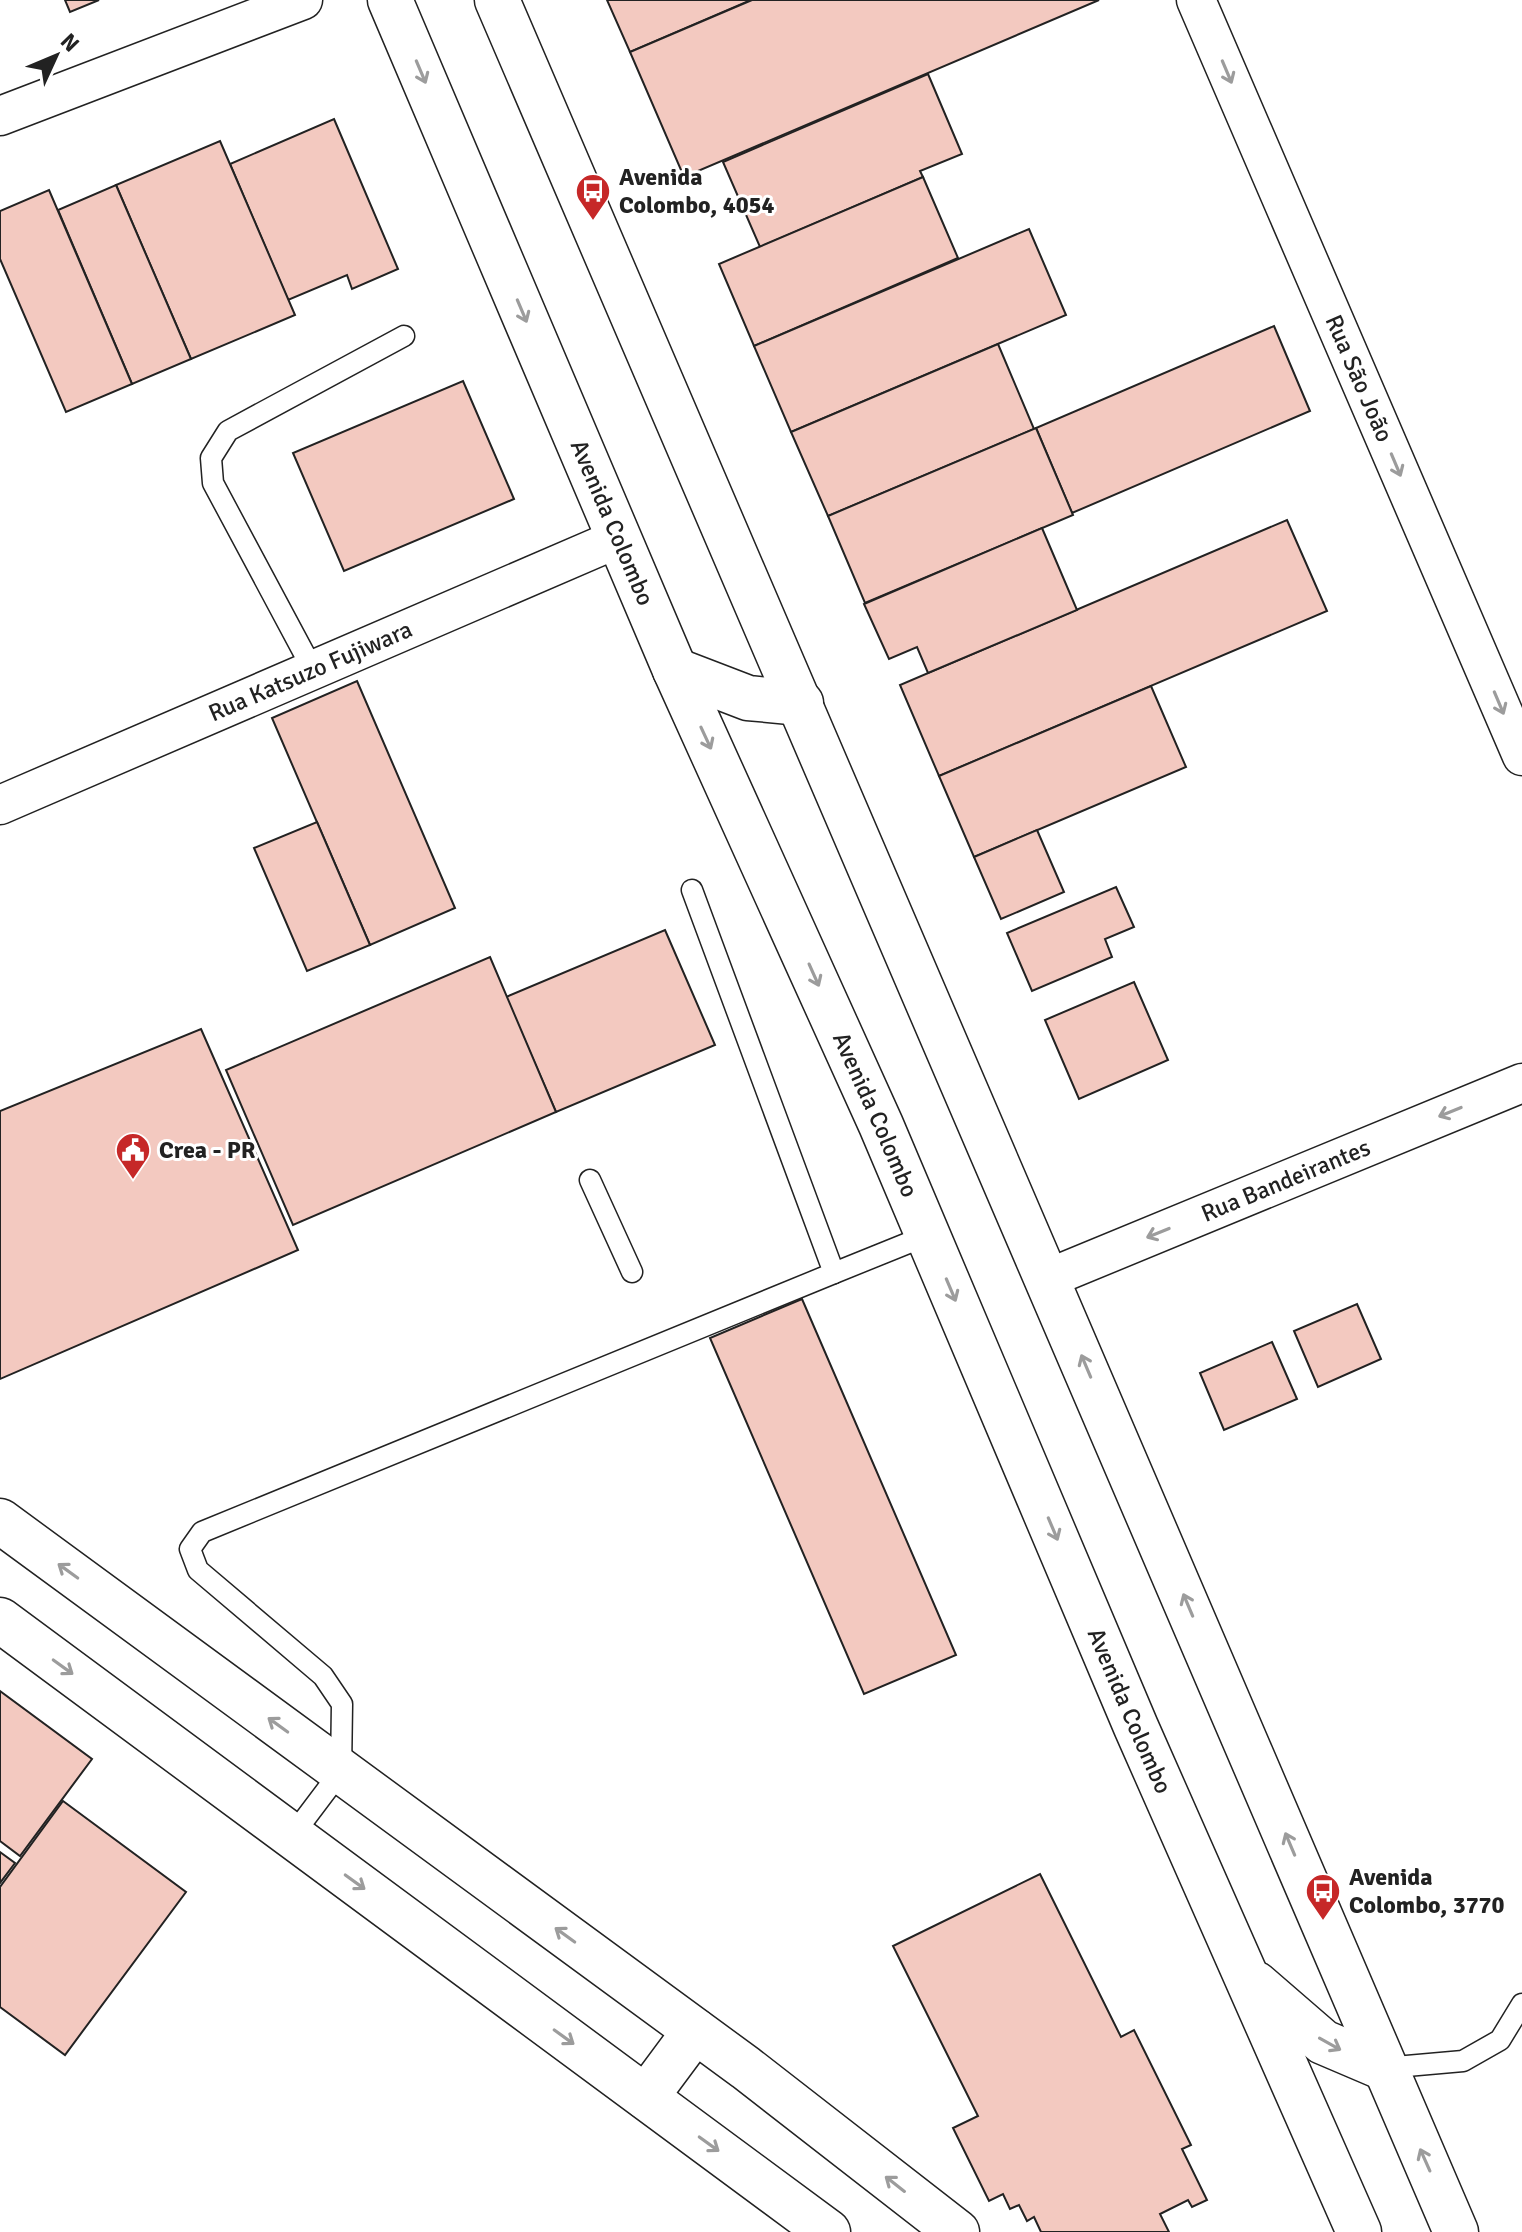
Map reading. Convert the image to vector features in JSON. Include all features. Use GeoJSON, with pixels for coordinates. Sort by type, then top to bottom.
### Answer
{"type":"FeatureCollection","features":[{"type":"Feature","properties":{"kind":"main road","name":"Avenida Colombo"},"geometry":{"type":"LineString","coordinates":[[390,0],[675,670],[928,1235],[1136,1727],[1359,2232]]}},
{"type":"Feature","properties":{"kind":"main road"},"geometry":{"type":"LineString","coordinates":[[497,0],[1049,1278],[1456,2232]]}},
{"type":"Feature","properties":{"kind":"main road"},"geometry":{"type":"LineString","coordinates":[[675,670],[748,698],[801,703]]}},
{"type":"Feature","properties":{"kind":"main road"},"geometry":{"type":"LineString","coordinates":[[0,1521],[695,2031],[957,2232]]}},
{"type":"Feature","properties":{"kind":"main road"},"geometry":{"type":"LineString","coordinates":[[0,1620],[828,2232]]}},
{"type":"Feature","properties":{"kind":"main road"},"geometry":{"type":"LineString","coordinates":[[1248,1978],[1323,2042],[1384,2068]]}},
{"type":"Feature","properties":{"kind":"main road"},"geometry":{"type":"LineString","coordinates":[[646,2097],[695,2031]]}},
{"type":"Feature","properties":{"kind":"street"},"geometry":{"type":"LineString","coordinates":[[0,116],[303,0]]}},
{"type":"Feature","properties":{"kind":"street","name":"Rua São João"},"geometry":{"type":"LineString","coordinates":[[1196,0],[1522,756]]}},
{"type":"Feature","properties":{"kind":"street","name":"Rua Katsuzo Fujiwara"},"geometry":{"type":"LineString","coordinates":[[0,805],[619,538]]}},
{"type":"Feature","properties":{"kind":"street","name":"Rua Bandeirantes"},"geometry":{"type":"LineString","coordinates":[[1049,1278],[1522,1083]]}},
{"type":"Feature","properties":{"kind":"lane"},"geometry":{"type":"LineString","coordinates":[[313,670],[213,483],[211,458],[228,431],[404,336]]}},
{"type":"Feature","properties":{"kind":"lane"},"geometry":{"type":"LineString","coordinates":[[692,890],[834,1273]]}},
{"type":"Feature","properties":{"kind":"lane"},"geometry":{"type":"LineString","coordinates":[[590,1180],[632,1272]]}},
{"type":"Feature","properties":{"kind":"lane"},"geometry":{"type":"LineString","coordinates":[[292,1836],[341,1771],[342,1704],[323,1676],[198,1570],[190,1549],[202,1532],[928,1235]]}},
{"type":"Feature","properties":{"kind":"lane"},"geometry":{"type":"LineString","coordinates":[[1384,2068],[1463,2061],[1500,2040],[1522,2004]]}},
{"type":"Feature","properties":{"kind":"building"},"geometry":{"type":"Polygon","coordinates":[[[65,0],[99,0],[70,12],[65,0]]]}},
{"type":"Feature","properties":{"kind":"building"},"geometry":{"type":"Polygon","coordinates":[[[607,0],[751,0],[630,52],[607,0]]]}},
{"type":"Feature","properties":{"kind":"building"},"geometry":{"type":"Polygon","coordinates":[[[752,0],[1099,0],[684,177],[630,52],[752,0]]]}},
{"type":"Feature","properties":{"kind":"building"},"geometry":{"type":"Polygon","coordinates":[[[928,74],[962,154],[920,171],[923,177],[760,247],[723,162],[928,74]]]}},
{"type":"Feature","properties":{"kind":"building"},"geometry":{"type":"Polygon","coordinates":[[[334,119],[398,269],[352,289],[347,275],[288,300],[230,164],[334,119]]]}},
{"type":"Feature","properties":{"kind":"building"},"geometry":{"type":"Polygon","coordinates":[[[220,141],[295,315],[191,359],[116,185],[220,141]]]}},
{"type":"Feature","properties":{"kind":"building"},"geometry":{"type":"Polygon","coordinates":[[[923,177],[958,258],[754,346],[719,264],[923,177]]]}},
{"type":"Feature","properties":{"kind":"building"},"geometry":{"type":"Polygon","coordinates":[[[116,185],[191,359],[132,384],[58,210],[116,185]]]}},
{"type":"Feature","properties":{"kind":"building"},"geometry":{"type":"Polygon","coordinates":[[[49,190],[132,384],[66,412],[0,259],[0,211],[49,190]]]}},
{"type":"Feature","properties":{"kind":"building"},"geometry":{"type":"Polygon","coordinates":[[[1029,229],[1066,315],[791,432],[754,346],[1029,229]]]}},
{"type":"Feature","properties":{"kind":"building"},"geometry":{"type":"Polygon","coordinates":[[[1274,326],[1310,411],[1072,513],[1036,428],[1274,326]]]}},
{"type":"Feature","properties":{"kind":"building"},"geometry":{"type":"Polygon","coordinates":[[[998,344],[1034,429],[828,516],[791,432],[998,344]]]}},
{"type":"Feature","properties":{"kind":"building"},"geometry":{"type":"Polygon","coordinates":[[[463,381],[514,499],[344,571],[293,453],[463,381]]]}},
{"type":"Feature","properties":{"kind":"building"},"geometry":{"type":"Polygon","coordinates":[[[1036,428],[1073,515],[865,603],[828,516],[1036,428]]]}},
{"type":"Feature","properties":{"kind":"building"},"geometry":{"type":"Polygon","coordinates":[[[1287,520],[1327,611],[939,776],[900,685],[1287,520]]]}},
{"type":"Feature","properties":{"kind":"building"},"geometry":{"type":"Polygon","coordinates":[[[1042,528],[1077,610],[928,673],[917,647],[889,659],[864,604],[1042,528]]]}},
{"type":"Feature","properties":{"kind":"building"},"geometry":{"type":"Polygon","coordinates":[[[357,681],[455,908],[370,945],[272,718],[357,681]]]}},
{"type":"Feature","properties":{"kind":"building"},"geometry":{"type":"Polygon","coordinates":[[[1151,686],[1186,767],[974,857],[939,776],[1151,686]]]}},
{"type":"Feature","properties":{"kind":"building"},"geometry":{"type":"Polygon","coordinates":[[[317,822],[370,945],[307,971],[254,848],[317,822]]]}},
{"type":"Feature","properties":{"kind":"building"},"geometry":{"type":"Polygon","coordinates":[[[1037,830],[1064,892],[1001,919],[974,857],[1037,830]]]}},
{"type":"Feature","properties":{"kind":"building"},"geometry":{"type":"Polygon","coordinates":[[[1116,887],[1134,927],[1105,939],[1112,957],[1032,991],[1007,933],[1116,887]]]}},
{"type":"Feature","properties":{"kind":"building"},"geometry":{"type":"Polygon","coordinates":[[[665,930],[715,1045],[556,1112],[506,997],[665,930]]]}},
{"type":"Feature","properties":{"kind":"building"},"geometry":{"type":"Polygon","coordinates":[[[490,957],[556,1112],[293,1225],[226,1070],[490,957]]]}},
{"type":"Feature","properties":{"kind":"building"},"geometry":{"type":"Polygon","coordinates":[[[1134,982],[1168,1060],[1079,1099],[1045,1020],[1134,982]]]}},
{"type":"Feature","properties":{"kind":"building","name":"Crea - PR"},"geometry":{"type":"Polygon","coordinates":[[[201,1029],[298,1250],[0,1379],[0,1111],[201,1029]]]}},
{"type":"Feature","properties":{"kind":"building"},"geometry":{"type":"Polygon","coordinates":[[[802,1299],[956,1655],[864,1694],[710,1338],[802,1299]]]}},
{"type":"Feature","properties":{"kind":"building"},"geometry":{"type":"Polygon","coordinates":[[[1357,1304],[1381,1359],[1318,1387],[1294,1331],[1357,1304]]]}},
{"type":"Feature","properties":{"kind":"building"},"geometry":{"type":"Polygon","coordinates":[[[1272,1342],[1297,1399],[1224,1430],[1200,1373],[1272,1342]]]}},
{"type":"Feature","properties":{"kind":"building"},"geometry":{"type":"Polygon","coordinates":[[[0,1691],[92,1759],[20,1856],[0,1841],[0,1691]]]}},
{"type":"Feature","properties":{"kind":"building"},"geometry":{"type":"Polygon","coordinates":[[[63,1801],[186,1892],[65,2055],[0,2007],[0,1887],[63,1801]]]}},
{"type":"Feature","properties":{"kind":"building"},"geometry":{"type":"Polygon","coordinates":[[[0,1852],[15,1863],[0,1883],[0,1852]]]}},
{"type":"Feature","properties":{"kind":"building"},"geometry":{"type":"Polygon","coordinates":[[[1040,1874],[1121,2037],[1134,2030],[1191,2145],[1182,2149],[1207,2200],[1192,2207],[1188,2200],[1160,2214],[1169,2232],[1041,2232],[1034,2217],[1027,2221],[1019,2205],[1010,2209],[1003,2194],[989,2201],[953,2128],[978,2116],[893,1946],[1040,1874]]]}},
{"type":"Feature","properties":{"kind":"place","name":"Avenida Colombo, 4054"},"geometry":{"type":"Point","coordinates":[593,222]}},
{"type":"Feature","properties":{"kind":"place","name":"Crea - PR"},"geometry":{"type":"Point","coordinates":[133,1181]}},
{"type":"Feature","properties":{"kind":"place","name":"Avenida Colombo, 3770"},"geometry":{"type":"Point","coordinates":[1323,1922]}}]}
